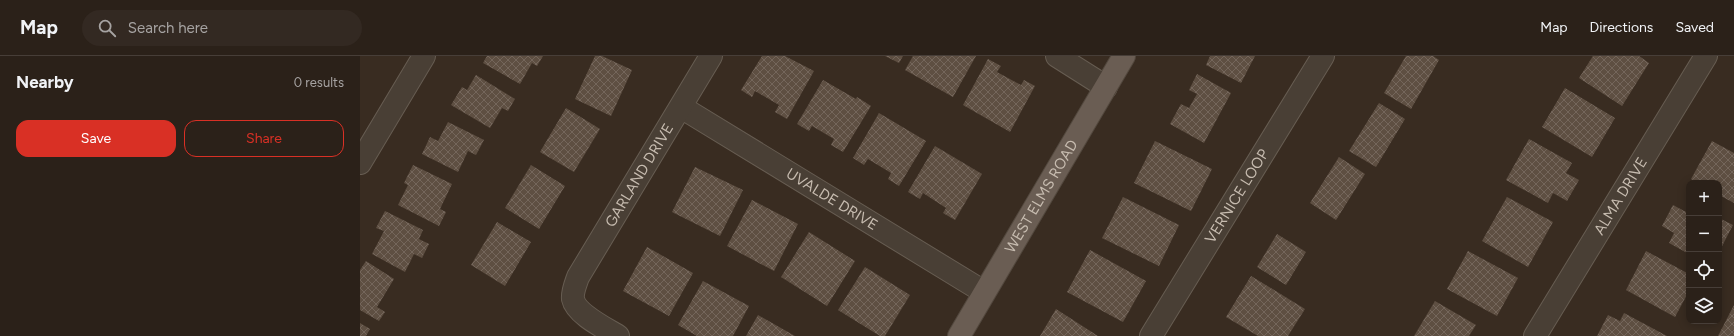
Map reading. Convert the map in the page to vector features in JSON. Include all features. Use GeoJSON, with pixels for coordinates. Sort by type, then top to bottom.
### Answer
{"type":"FeatureCollection","features":[{"type":"Feature","properties":{"kind":"main road","name":"WEST ELMS ROAD"},"geometry":{"type":"LineString","coordinates":[[959,336],[1124,56]]}},
{"type":"Feature","properties":{"kind":"street"},"geometry":{"type":"LineString","coordinates":[[360,163],[424,56]]}},
{"type":"Feature","properties":{"kind":"street","name":"GARLAND DRIVE"},"geometry":{"type":"LineString","coordinates":[[618,336],[585,315],[577,307],[573,298],[578,277],[712,56]]}},
{"type":"Feature","properties":{"kind":"street"},"geometry":{"type":"LineString","coordinates":[[1057,56],[1106,87]]}},
{"type":"Feature","properties":{"kind":"street","name":"VERNICE LOOP"},"geometry":{"type":"LineString","coordinates":[[1151,336],[1323,56]]}},
{"type":"Feature","properties":{"kind":"street","name":"ALMA DRIVE"},"geometry":{"type":"LineString","coordinates":[[1535,336],[1706,56]]}},
{"type":"Feature","properties":{"kind":"street","name":"UVALDE DRIVE"},"geometry":{"type":"LineString","coordinates":[[681,107],[984,292]]}},
{"type":"Feature","properties":{"kind":"building"},"geometry":{"type":"Polygon","coordinates":[[[487,56],[543,56],[537,66],[532,63],[520,84],[483,63],[487,56]]]}},
{"type":"Feature","properties":{"kind":"building"},"geometry":{"type":"Polygon","coordinates":[[[595,56],[602,56],[632,70],[611,116],[575,99],[595,56]]]}},
{"type":"Feature","properties":{"kind":"building"},"geometry":{"type":"Polygon","coordinates":[[[762,56],[785,56],[814,71],[787,119],[775,112],[779,105],[755,91],[752,97],[741,90],[762,56]]]}},
{"type":"Feature","properties":{"kind":"building"},"geometry":{"type":"Polygon","coordinates":[[[885,56],[903,56],[899,63],[885,56]]]}},
{"type":"Feature","properties":{"kind":"building"},"geometry":{"type":"Polygon","coordinates":[[[913,56],[976,56],[953,97],[905,70],[913,56]]]}},
{"type":"Feature","properties":{"kind":"building"},"geometry":{"type":"Polygon","coordinates":[[[1210,56],[1255,56],[1241,83],[1206,65],[1210,56]]]}},
{"type":"Feature","properties":{"kind":"building"},"geometry":{"type":"Polygon","coordinates":[[[1406,56],[1433,56],[1439,60],[1411,109],[1384,93],[1406,56]]]}},
{"type":"Feature","properties":{"kind":"building"},"geometry":{"type":"Polygon","coordinates":[[[1593,56],[1639,56],[1649,63],[1622,106],[1579,78],[1593,56]]]}},
{"type":"Feature","properties":{"kind":"building"},"geometry":{"type":"Polygon","coordinates":[[[988,59],[1001,66],[997,72],[1021,85],[1024,80],[1035,86],[1010,132],[963,105],[988,59]]]}},
{"type":"Feature","properties":{"kind":"building"},"geometry":{"type":"Polygon","coordinates":[[[1197,74],[1231,93],[1204,143],[1170,124],[1181,104],[1189,108],[1197,94],[1189,90],[1197,74]]]}},
{"type":"Feature","properties":{"kind":"building"},"geometry":{"type":"Polygon","coordinates":[[[476,75],[515,99],[508,111],[502,108],[490,128],[451,105],[462,87],[467,90],[476,75]]]}},
{"type":"Feature","properties":{"kind":"building"},"geometry":{"type":"Polygon","coordinates":[[[823,80],[856,99],[857,97],[871,106],[843,152],[831,145],[834,139],[812,126],[809,131],[797,124],[823,80]]]}},
{"type":"Feature","properties":{"kind":"building"},"geometry":{"type":"Polygon","coordinates":[[[1565,88],[1615,118],[1592,157],[1542,127],[1565,88]]]}},
{"type":"Feature","properties":{"kind":"building"},"geometry":{"type":"Polygon","coordinates":[[[1379,103],[1405,119],[1376,167],[1349,151],[1379,103]]]}},
{"type":"Feature","properties":{"kind":"building"},"geometry":{"type":"Polygon","coordinates":[[[566,108],[600,129],[574,172],[540,152],[566,108]]]}},
{"type":"Feature","properties":{"kind":"building"},"geometry":{"type":"Polygon","coordinates":[[[879,113],[926,141],[899,186],[888,179],[891,173],[868,159],[864,165],[853,158],[879,113]]]}},
{"type":"Feature","properties":{"kind":"building"},"geometry":{"type":"Polygon","coordinates":[[[448,122],[484,140],[476,155],[468,151],[458,172],[422,154],[430,137],[438,141],[448,122]]]}},
{"type":"Feature","properties":{"kind":"building"},"geometry":{"type":"Polygon","coordinates":[[[1529,139],[1572,163],[1566,173],[1579,180],[1567,201],[1553,193],[1548,203],[1506,180],[1529,139]]]}},
{"type":"Feature","properties":{"kind":"building"},"geometry":{"type":"Polygon","coordinates":[[[1155,141],[1212,169],[1191,211],[1134,183],[1155,141]]]}},
{"type":"Feature","properties":{"kind":"building"},"geometry":{"type":"Polygon","coordinates":[[[1712,141],[1734,153],[1734,203],[1722,197],[1722,180],[1691,179],[1712,141]]]}},
{"type":"Feature","properties":{"kind":"building"},"geometry":{"type":"Polygon","coordinates":[[[935,146],[982,174],[955,220],[943,213],[946,208],[923,193],[920,199],[908,192],[935,146]]]}},
{"type":"Feature","properties":{"kind":"building"},"geometry":{"type":"Polygon","coordinates":[[[1339,157],[1365,174],[1336,220],[1310,203],[1339,157]]]}},
{"type":"Feature","properties":{"kind":"building"},"geometry":{"type":"Polygon","coordinates":[[[413,165],[452,184],[440,209],[446,212],[439,226],[398,205],[408,185],[404,183],[413,165]]]}},
{"type":"Feature","properties":{"kind":"building"},"geometry":{"type":"Polygon","coordinates":[[[531,165],[565,186],[539,229],[505,208],[531,165]]]}},
{"type":"Feature","properties":{"kind":"building"},"geometry":{"type":"Polygon","coordinates":[[[695,167],[743,190],[720,236],[672,212],[695,167]]]}},
{"type":"Feature","properties":{"kind":"building"},"geometry":{"type":"Polygon","coordinates":[[[1123,197],[1179,225],[1159,266],[1102,238],[1123,197]]]}},
{"type":"Feature","properties":{"kind":"building"},"geometry":{"type":"Polygon","coordinates":[[[1507,197],[1553,222],[1528,267],[1482,241],[1507,197]]]}},
{"type":"Feature","properties":{"kind":"building"},"geometry":{"type":"Polygon","coordinates":[[[752,200],[798,224],[774,271],[727,246],[752,200]]]}},
{"type":"Feature","properties":{"kind":"building"},"geometry":{"type":"Polygon","coordinates":[[[1673,205],[1686,212],[1686,252],[1669,243],[1674,233],[1662,226],[1673,205]]]}},
{"type":"Feature","properties":{"kind":"building"},"geometry":{"type":"Polygon","coordinates":[[[385,211],[423,230],[419,239],[429,244],[422,258],[414,254],[405,272],[372,254],[384,231],[376,228],[385,211]]]}},
{"type":"Feature","properties":{"kind":"building"},"geometry":{"type":"Polygon","coordinates":[[[1722,220],[1733,225],[1722,246],[1722,220]]]}},
{"type":"Feature","properties":{"kind":"building"},"geometry":{"type":"Polygon","coordinates":[[[497,222],[531,242],[505,286],[471,265],[497,222]]]}},
{"type":"Feature","properties":{"kind":"building"},"geometry":{"type":"Polygon","coordinates":[[[809,232],[855,261],[827,306],[781,277],[809,232]]]}},
{"type":"Feature","properties":{"kind":"building"},"geometry":{"type":"Polygon","coordinates":[[[1277,234],[1306,252],[1286,285],[1257,267],[1277,234]]]}},
{"type":"Feature","properties":{"kind":"building"},"geometry":{"type":"Polygon","coordinates":[[[647,247],[693,273],[669,316],[623,291],[647,247]]]}},
{"type":"Feature","properties":{"kind":"building"},"geometry":{"type":"Polygon","coordinates":[[[1090,250],[1146,281],[1123,322],[1067,292],[1090,250]]]}},
{"type":"Feature","properties":{"kind":"building"},"geometry":{"type":"Polygon","coordinates":[[[1468,251],[1518,278],[1497,316],[1447,289],[1468,251]]]}},
{"type":"Feature","properties":{"kind":"building"},"geometry":{"type":"Polygon","coordinates":[[[1646,251],[1686,272],[1686,297],[1675,317],[1626,290],[1646,251]]]}},
{"type":"Feature","properties":{"kind":"building"},"geometry":{"type":"Polygon","coordinates":[[[366,261],[394,279],[377,307],[385,312],[379,321],[360,310],[360,270],[366,261]]]}},
{"type":"Feature","properties":{"kind":"building"},"geometry":{"type":"Polygon","coordinates":[[[865,267],[910,295],[885,336],[880,336],[838,310],[865,267]]]}},
{"type":"Feature","properties":{"kind":"building"},"geometry":{"type":"Polygon","coordinates":[[[1251,276],[1305,309],[1288,336],[1258,336],[1226,317],[1251,276]]]}},
{"type":"Feature","properties":{"kind":"building"},"geometry":{"type":"Polygon","coordinates":[[[703,281],[749,306],[733,336],[697,336],[678,325],[703,281]]]}},
{"type":"Feature","properties":{"kind":"building"},"geometry":{"type":"Polygon","coordinates":[[[1435,301],[1476,325],[1469,336],[1414,336],[1435,301]]]}},
{"type":"Feature","properties":{"kind":"building"},"geometry":{"type":"Polygon","coordinates":[[[1734,305],[1734,336],[1718,336],[1734,305]]]}},
{"type":"Feature","properties":{"kind":"building"},"geometry":{"type":"Polygon","coordinates":[[[1056,309],[1098,336],[1040,336],[1056,309]]]}},
{"type":"Feature","properties":{"kind":"building"},"geometry":{"type":"Polygon","coordinates":[[[1624,313],[1667,336],[1597,336],[1608,315],[1620,321],[1624,313]]]}},
{"type":"Feature","properties":{"kind":"building"},"geometry":{"type":"Polygon","coordinates":[[[758,315],[795,336],[746,336],[758,315]]]}},
{"type":"Feature","properties":{"kind":"building"},"geometry":{"type":"Polygon","coordinates":[[[360,323],[370,329],[366,336],[360,336],[360,323]]]}}]}
